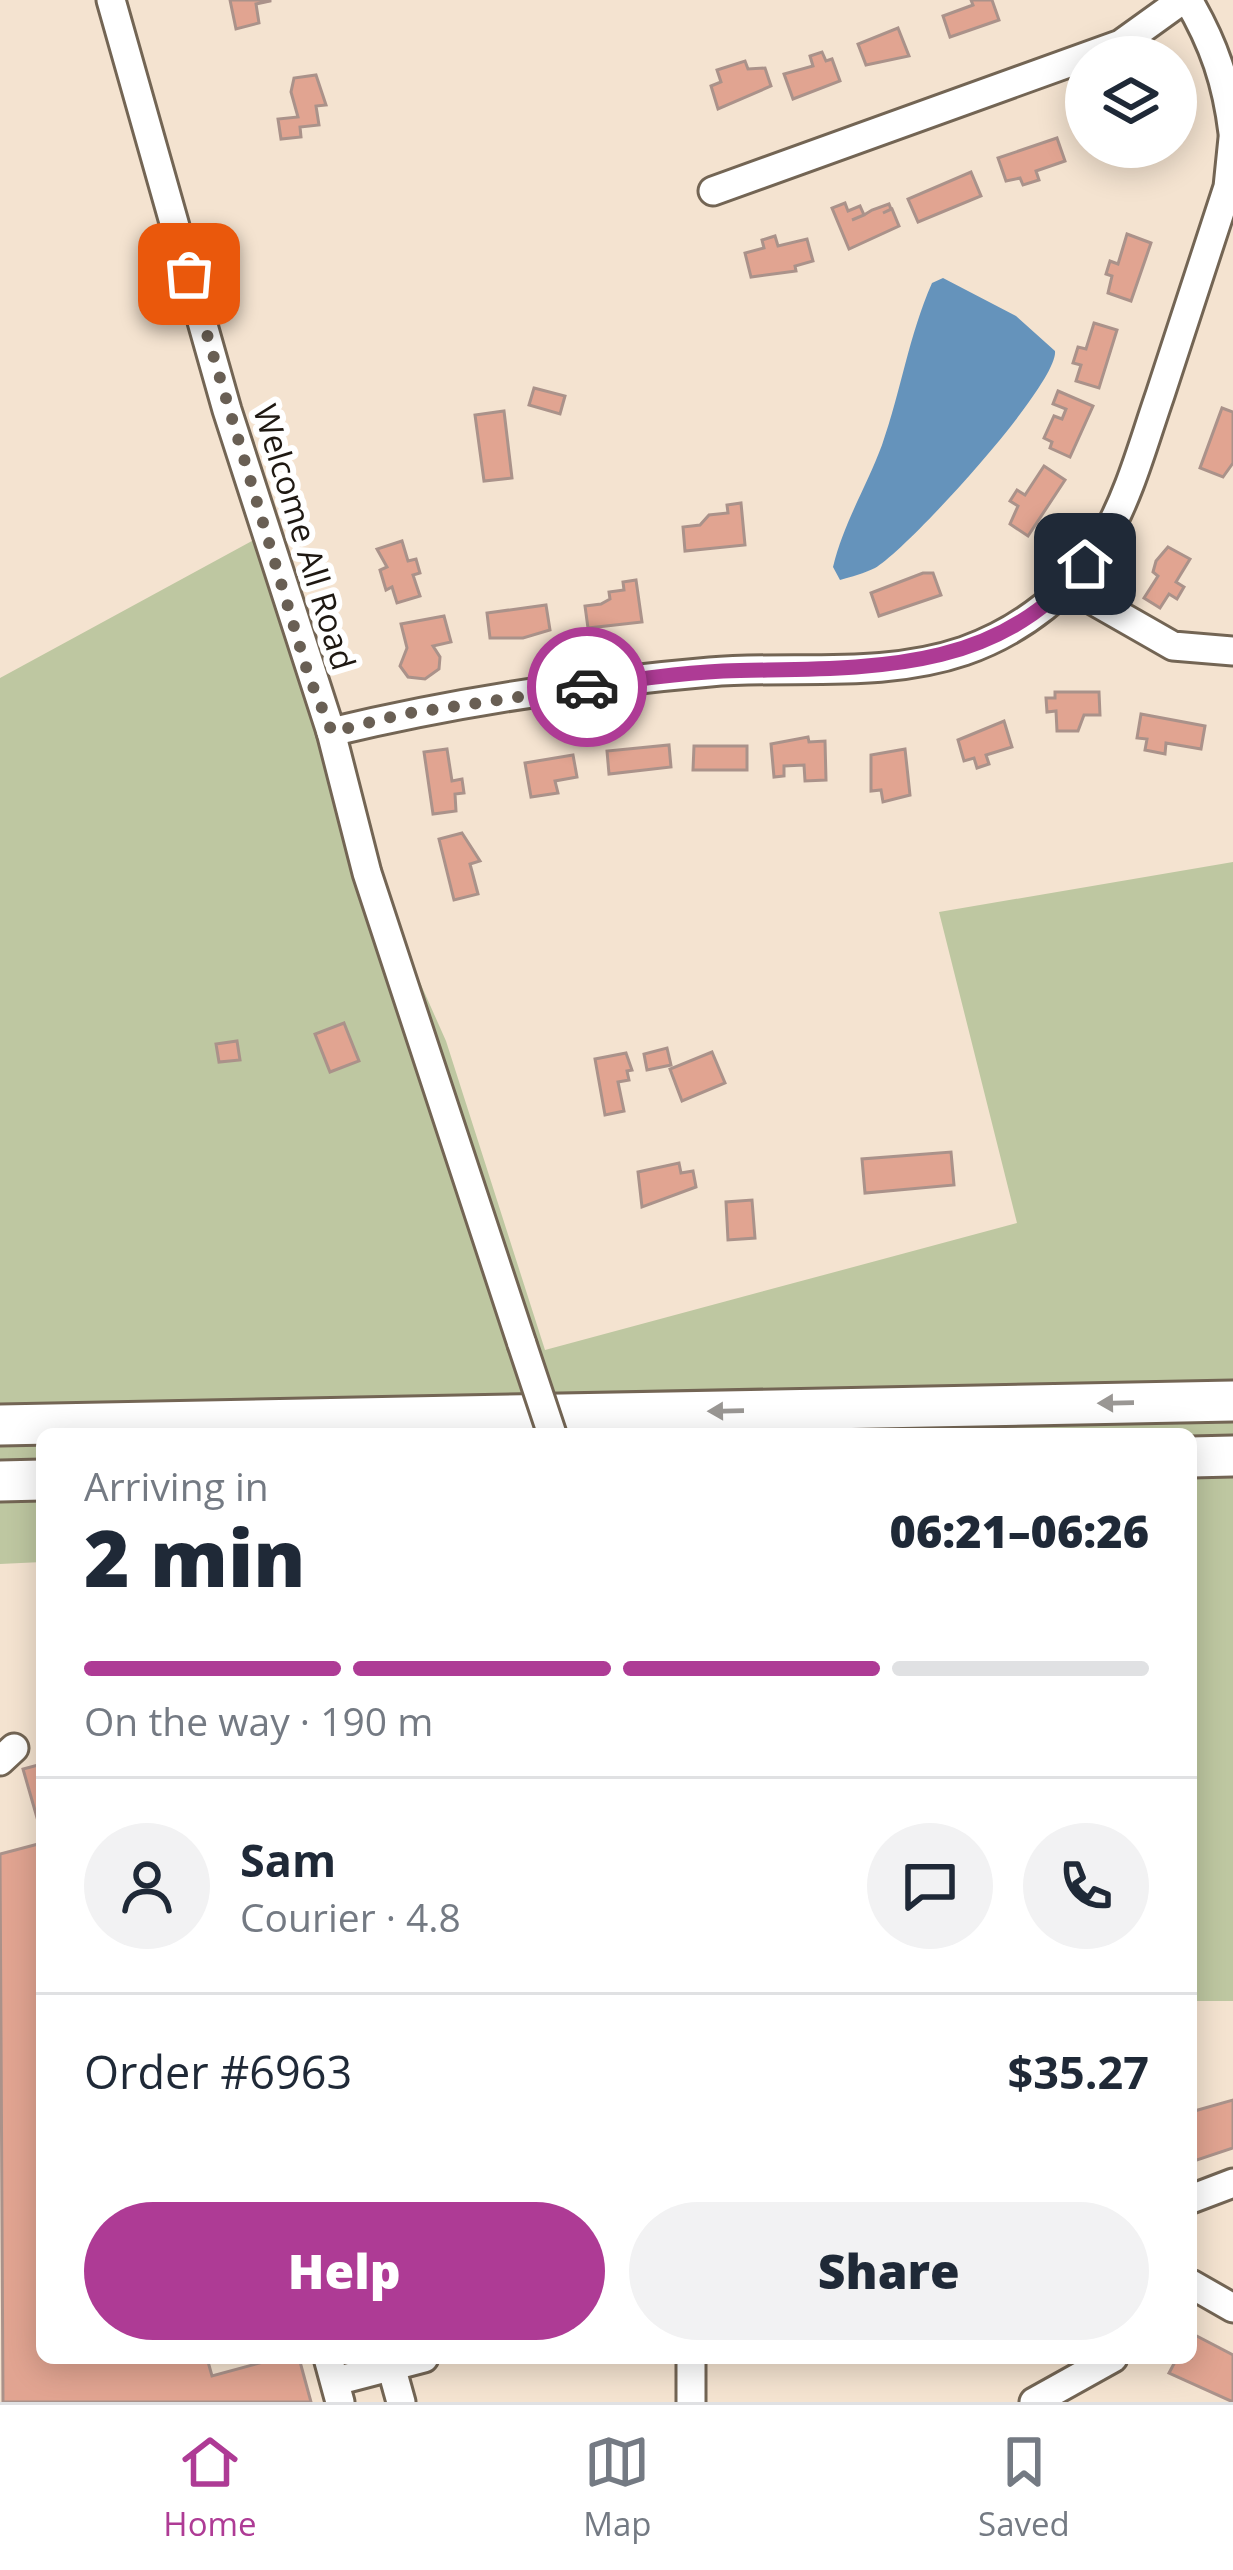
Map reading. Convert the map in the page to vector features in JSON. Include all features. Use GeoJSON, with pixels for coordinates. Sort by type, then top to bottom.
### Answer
{"type":"FeatureCollection","features":[{"type":"Feature","properties":{"kind":"highway"},"geometry":{"type":"LineString","coordinates":[[0,1425],[1233,1401]]}},
{"type":"Feature","properties":{"kind":"highway"},"geometry":{"type":"LineString","coordinates":[[1197,1457],[1233,1456]]}},
{"type":"Feature","properties":{"kind":"highway"},"geometry":{"type":"LineString","coordinates":[[0,1481],[36,1480]]}},
{"type":"Feature","properties":{"kind":"street","name":"Welcome All Road"},"geometry":{"type":"LineString","coordinates":[[111,0],[227,410],[332,732],[367,873],[551,1428]]}},
{"type":"Feature","properties":{"kind":"street"},"geometry":{"type":"LineString","coordinates":[[332,732],[403,714],[623,681],[715,672],[894,666],[993,638],[1068,586],[1102,542],[1128,491],[1228,187],[1233,135],[1227,86],[1211,39],[1185,0],[1121,44],[713,191]]}},
{"type":"Feature","properties":{"kind":"street"},"geometry":{"type":"LineString","coordinates":[[1068,586],[1173,646],[1233,651]]}},
{"type":"Feature","properties":{"kind":"street"},"geometry":{"type":"LineString","coordinates":[[1197,2197],[1233,2183]]}},
{"type":"Feature","properties":{"kind":"street"},"geometry":{"type":"LineString","coordinates":[[1197,2287],[1233,2308]]}},
{"type":"Feature","properties":{"kind":"street"},"geometry":{"type":"LineString","coordinates":[[335,2380],[399,2364]]}},
{"type":"Feature","properties":{"kind":"street"},"geometry":{"type":"LineString","coordinates":[[691,2402],[692,2364]]}},
{"type":"Feature","properties":{"kind":"street"},"geometry":{"type":"LineString","coordinates":[[1034,2402],[1102,2364]]}},
{"type":"Feature","properties":{"kind":"street"},"geometry":{"type":"LineString","coordinates":[[391,2366],[401,2402]]}},
{"type":"Feature","properties":{"kind":"green space"},"geometry":{"type":"Polygon","coordinates":[[[263,535],[390,915],[446,1041],[545,1350],[1017,1223],[939,912],[1233,862],[1233,2001],[1197,2001],[1197,1428],[36,1428],[36,1562],[0,1564],[0,678],[263,535]]]}},
{"type":"Feature","properties":{"kind":"water"},"geometry":{"type":"Polygon","coordinates":[[[943,278],[1016,316],[1055,351],[1050,369],[1008,429],[917,531],[875,568],[840,580],[833,567],[838,551],[882,445],[924,303],[932,283],[943,278]]]}},
{"type":"Feature","properties":{"kind":"building"},"geometry":{"type":"Polygon","coordinates":[[[230,0],[270,1],[256,4],[259,23],[236,29],[230,0]]]}},
{"type":"Feature","properties":{"kind":"building"},"geometry":{"type":"Polygon","coordinates":[[[971,0],[992,0],[999,20],[950,37],[943,16],[973,5],[971,0]]]}},
{"type":"Feature","properties":{"kind":"building"},"geometry":{"type":"Polygon","coordinates":[[[898,28],[909,56],[866,65],[858,44],[898,28]]]}},
{"type":"Feature","properties":{"kind":"building"},"geometry":{"type":"Polygon","coordinates":[[[822,52],[826,61],[832,59],[840,81],[793,99],[784,74],[813,66],[810,56],[822,52]]]}},
{"type":"Feature","properties":{"kind":"building"},"geometry":{"type":"Polygon","coordinates":[[[745,61],[748,69],[765,68],[771,86],[718,109],[711,86],[721,82],[717,70],[745,61]]]}},
{"type":"Feature","properties":{"kind":"building"},"geometry":{"type":"Polygon","coordinates":[[[316,75],[326,105],[316,106],[319,125],[300,127],[301,137],[281,139],[278,119],[298,117],[291,92],[294,78],[316,75]]]}},
{"type":"Feature","properties":{"kind":"building"},"geometry":{"type":"Polygon","coordinates":[[[1057,138],[1065,161],[1036,171],[1039,180],[1023,185],[1020,178],[1006,181],[998,158],[1057,138]]]}},
{"type":"Feature","properties":{"kind":"building"},"geometry":{"type":"Polygon","coordinates":[[[971,172],[981,196],[918,222],[908,199],[971,172]]]}},
{"type":"Feature","properties":{"kind":"building"},"geometry":{"type":"Polygon","coordinates":[[[845,203],[848,211],[860,206],[864,215],[889,204],[891,209],[883,213],[892,209],[899,226],[849,249],[832,208],[845,203]]]}},
{"type":"Feature","properties":{"kind":"building"},"geometry":{"type":"Polygon","coordinates":[[[1127,234],[1151,243],[1131,301],[1108,293],[1112,276],[1106,274],[1110,261],[1118,264],[1127,234]]]}},
{"type":"Feature","properties":{"kind":"building"},"geometry":{"type":"Polygon","coordinates":[[[775,236],[778,246],[807,239],[813,261],[795,266],[796,271],[751,277],[745,253],[764,248],[762,240],[775,236]]]}},
{"type":"Feature","properties":{"kind":"building"},"geometry":{"type":"Polygon","coordinates":[[[1094,323],[1117,330],[1099,388],[1076,381],[1081,365],[1073,363],[1078,347],[1086,349],[1094,323]]]}},
{"type":"Feature","properties":{"kind":"building"},"geometry":{"type":"Polygon","coordinates":[[[534,388],[565,396],[560,414],[529,405],[534,388]]]}},
{"type":"Feature","properties":{"kind":"building"},"geometry":{"type":"Polygon","coordinates":[[[1058,391],[1093,406],[1070,457],[1050,448],[1052,442],[1044,438],[1054,416],[1062,419],[1066,409],[1053,404],[1058,391]]]}},
{"type":"Feature","properties":{"kind":"building"},"geometry":{"type":"Polygon","coordinates":[[[1222,408],[1233,412],[1233,463],[1223,477],[1200,468],[1222,408]]]}},
{"type":"Feature","properties":{"kind":"building"},"geometry":{"type":"Polygon","coordinates":[[[504,411],[512,478],[484,481],[475,415],[504,411]]]}},
{"type":"Feature","properties":{"kind":"building"},"geometry":{"type":"Polygon","coordinates":[[[1044,466],[1065,480],[1028,536],[1010,524],[1018,506],[1010,501],[1017,490],[1025,495],[1044,466]]]}},
{"type":"Feature","properties":{"kind":"building"},"geometry":{"type":"Polygon","coordinates":[[[741,503],[745,545],[685,551],[683,527],[700,525],[709,515],[728,513],[727,505],[741,503]]]}},
{"type":"Feature","properties":{"kind":"building"},"geometry":{"type":"Polygon","coordinates":[[[402,541],[408,561],[416,559],[420,573],[413,575],[420,596],[397,603],[392,587],[386,590],[380,570],[387,567],[377,549],[402,541]]]}},
{"type":"Feature","properties":{"kind":"building"},"geometry":{"type":"Polygon","coordinates":[[[1168,547],[1190,559],[1176,582],[1184,587],[1177,599],[1169,594],[1160,608],[1144,598],[1158,576],[1153,572],[1156,561],[1168,547]]]}},
{"type":"Feature","properties":{"kind":"building"},"geometry":{"type":"Polygon","coordinates":[[[933,573],[941,595],[879,616],[871,593],[933,573]]]}},
{"type":"Feature","properties":{"kind":"building"},"geometry":{"type":"Polygon","coordinates":[[[636,580],[642,622],[588,628],[585,606],[601,604],[610,599],[609,592],[624,590],[623,582],[636,580]]]}},
{"type":"Feature","properties":{"kind":"building"},"geometry":{"type":"Polygon","coordinates":[[[546,605],[550,630],[523,638],[490,638],[487,613],[546,605]]]}},
{"type":"Feature","properties":{"kind":"building"},"geometry":{"type":"Polygon","coordinates":[[[444,616],[451,642],[433,646],[440,657],[439,669],[425,679],[408,677],[400,666],[407,648],[401,624],[444,616]]]}},
{"type":"Feature","properties":{"kind":"building"},"geometry":{"type":"Polygon","coordinates":[[[1055,692],[1099,692],[1100,715],[1084,715],[1078,731],[1057,731],[1056,711],[1047,712],[1046,698],[1055,698],[1055,692]]]}},
{"type":"Feature","properties":{"kind":"building"},"geometry":{"type":"Polygon","coordinates":[[[1141,714],[1205,726],[1201,749],[1166,743],[1165,754],[1145,750],[1147,739],[1137,738],[1141,714]]]}},
{"type":"Feature","properties":{"kind":"building"},"geometry":{"type":"Polygon","coordinates":[[[1004,721],[1012,747],[986,755],[989,764],[977,768],[974,758],[964,761],[958,740],[1004,721]]]}},
{"type":"Feature","properties":{"kind":"building"},"geometry":{"type":"Polygon","coordinates":[[[808,737],[809,742],[825,741],[826,780],[805,781],[804,765],[784,766],[784,776],[774,777],[771,744],[808,737]]]}},
{"type":"Feature","properties":{"kind":"building"},"geometry":{"type":"Polygon","coordinates":[[[669,745],[671,767],[609,774],[607,751],[669,745]]]}},
{"type":"Feature","properties":{"kind":"building"},"geometry":{"type":"Polygon","coordinates":[[[694,746],[747,746],[747,770],[693,770],[694,746]]]}},
{"type":"Feature","properties":{"kind":"building"},"geometry":{"type":"Polygon","coordinates":[[[447,749],[452,781],[462,779],[464,793],[455,794],[456,811],[433,814],[424,752],[447,749]]]}},
{"type":"Feature","properties":{"kind":"building"},"geometry":{"type":"Polygon","coordinates":[[[905,749],[910,795],[883,802],[881,790],[871,791],[871,755],[905,749]]]}},
{"type":"Feature","properties":{"kind":"building"},"geometry":{"type":"Polygon","coordinates":[[[573,755],[577,777],[555,781],[558,793],[531,797],[525,763],[573,755]]]}},
{"type":"Feature","properties":{"kind":"building"},"geometry":{"type":"Polygon","coordinates":[[[462,833],[480,861],[470,864],[478,894],[454,900],[439,839],[462,833]]]}},
{"type":"Feature","properties":{"kind":"building"},"geometry":{"type":"Polygon","coordinates":[[[344,1023],[359,1061],[330,1072],[315,1034],[344,1023]]]}},
{"type":"Feature","properties":{"kind":"building"},"geometry":{"type":"Polygon","coordinates":[[[237,1041],[240,1060],[219,1062],[216,1044],[237,1041]]]}},
{"type":"Feature","properties":{"kind":"building"},"geometry":{"type":"Polygon","coordinates":[[[667,1048],[671,1065],[647,1070],[644,1054],[667,1048]]]}},
{"type":"Feature","properties":{"kind":"building"},"geometry":{"type":"Polygon","coordinates":[[[712,1052],[725,1083],[682,1101],[670,1069],[712,1052]]]}},
{"type":"Feature","properties":{"kind":"building"},"geometry":{"type":"Polygon","coordinates":[[[626,1053],[632,1070],[627,1071],[629,1080],[618,1082],[624,1111],[605,1115],[595,1059],[626,1053]]]}},
{"type":"Feature","properties":{"kind":"building"},"geometry":{"type":"Polygon","coordinates":[[[951,1152],[954,1185],[865,1193],[862,1159],[951,1152]]]}},
{"type":"Feature","properties":{"kind":"building"},"geometry":{"type":"Polygon","coordinates":[[[679,1163],[681,1173],[693,1171],[696,1187],[642,1207],[638,1172],[679,1163]]]}},
{"type":"Feature","properties":{"kind":"building"},"geometry":{"type":"Polygon","coordinates":[[[752,1200],[755,1238],[728,1240],[726,1202],[752,1200]]]}},
{"type":"Feature","properties":{"kind":"building"},"geometry":{"type":"Polygon","coordinates":[[[36,1766],[36,1814],[23,1769],[36,1766]]]}},
{"type":"Feature","properties":{"kind":"building"},"geometry":{"type":"Polygon","coordinates":[[[36,1845],[36,2364],[209,2364],[212,2376],[256,2364],[301,2364],[311,2402],[3,2402],[0,1854],[36,1845]]]}},
{"type":"Feature","properties":{"kind":"building"},"geometry":{"type":"Polygon","coordinates":[[[1233,2100],[1233,2148],[1197,2160],[1197,2110],[1233,2100]]]}},
{"type":"Feature","properties":{"kind":"building"},"geometry":{"type":"Polygon","coordinates":[[[1197,2336],[1233,2355],[1233,2402],[1169,2373],[1174,2364],[1197,2364],[1197,2336]]]}},
{"type":"Feature","properties":{"kind":"way so far"},"geometry":{"type":"LineString","coordinates":[[189,274],[309,677],[332,732],[403,714],[587,687]]}},
{"type":"Feature","properties":{"kind":"route"},"geometry":{"type":"LineString","coordinates":[[587,687],[715,672],[894,666],[939,657],[993,638],[1034,614],[1068,586],[1085,564]]}}]}
